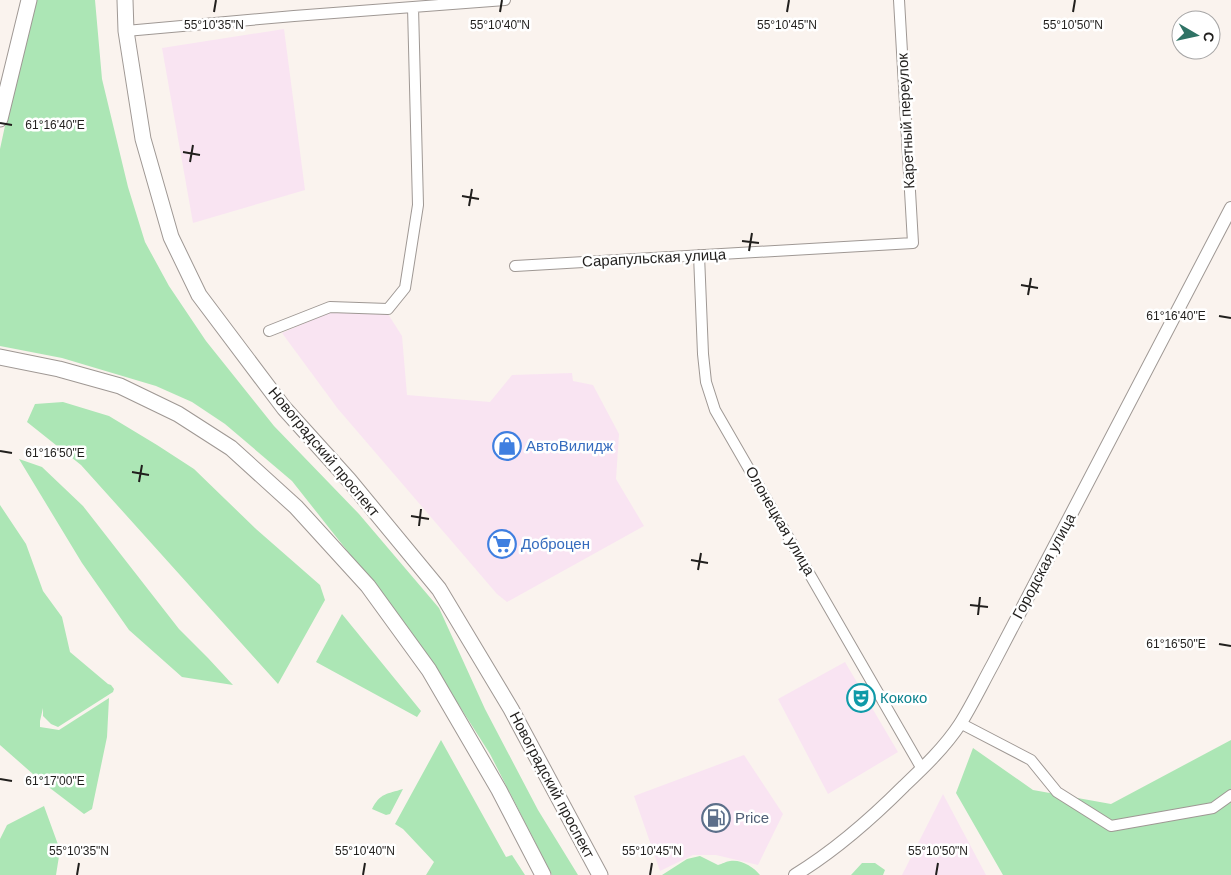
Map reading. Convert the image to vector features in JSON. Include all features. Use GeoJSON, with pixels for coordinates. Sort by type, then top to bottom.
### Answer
{"type":"FeatureCollection","features":[{"type":"Feature","properties":{"kind":"main road"},"geometry":{"type":"LineString","coordinates":[[0,119],[29,0]]}},
{"type":"Feature","properties":{"kind":"main road","name":"Новоградский проспект"},"geometry":{"type":"LineString","coordinates":[[125,0],[126,31],[143,139],[171,237],[199,295],[284,408],[349,480],[439,590],[511,709],[600,875]]}},
{"type":"Feature","properties":{"kind":"main road"},"geometry":{"type":"LineString","coordinates":[[0,357],[59,369],[120,386],[178,414],[231,448],[296,508],[368,586],[430,670],[499,790],[543,875]]}},
{"type":"Feature","properties":{"kind":"street"},"geometry":{"type":"LineString","coordinates":[[126,31],[412,6],[428,2],[505,0]]}},
{"type":"Feature","properties":{"kind":"street","name":"Каретный переулок"},"geometry":{"type":"LineString","coordinates":[[899,0],[913,243]]}},
{"type":"Feature","properties":{"kind":"street"},"geometry":{"type":"LineString","coordinates":[[269,331],[330,306],[388,309],[406,288],[418,206],[412,6]]}},
{"type":"Feature","properties":{"kind":"street","name":"Городская улица"},"geometry":{"type":"LineString","coordinates":[[795,875],[847,839],[922,769],[960,723],[993,664],[1231,208]]}},
{"type":"Feature","properties":{"kind":"street","name":"Сарапульская улица"},"geometry":{"type":"LineString","coordinates":[[515,266],[913,243]]}},
{"type":"Feature","properties":{"kind":"street","name":"Олонецкая улица"},"geometry":{"type":"LineString","coordinates":[[699,255],[706,382],[716,410],[922,769]]}},
{"type":"Feature","properties":{"kind":"street"},"geometry":{"type":"LineString","coordinates":[[960,723],[1031,760],[1057,792],[1111,826],[1213,808],[1231,795]]}},
{"type":"Feature","properties":{"kind":"shaded area"},"geometry":{"type":"Polygon","coordinates":[[[284,29],[305,190],[193,223],[162,48],[284,29]]]}},
{"type":"Feature","properties":{"kind":"shaded area"},"geometry":{"type":"Polygon","coordinates":[[[332,311],[388,314],[402,336],[407,395],[490,402],[512,375],[572,373],[573,381],[593,385],[619,434],[616,479],[644,526],[507,602],[497,594],[338,409],[282,333],[332,311]]]}},
{"type":"Feature","properties":{"kind":"shaded area"},"geometry":{"type":"Polygon","coordinates":[[[845,662],[898,752],[828,794],[778,699],[845,662]]]}},
{"type":"Feature","properties":{"kind":"shaded area"},"geometry":{"type":"Polygon","coordinates":[[[744,755],[783,814],[758,865],[716,855],[693,855],[660,871],[634,796],[744,755]]]}},
{"type":"Feature","properties":{"kind":"shaded area"},"geometry":{"type":"Polygon","coordinates":[[[943,794],[986,875],[902,875],[943,794]]]}},
{"type":"Feature","properties":{"kind":"green space"},"geometry":{"type":"Polygon","coordinates":[[[33,0],[95,0],[102,79],[128,187],[145,242],[169,286],[206,341],[274,426],[359,514],[439,608],[485,709],[538,810],[578,875],[552,875],[490,754],[409,629],[292,481],[225,424],[192,402],[156,386],[62,358],[0,346],[0,149],[33,0]]]}},
{"type":"Feature","properties":{"kind":"green space"},"geometry":{"type":"Polygon","coordinates":[[[63,402],[109,416],[194,469],[256,529],[320,585],[325,600],[278,684],[81,465],[27,422],[35,404],[63,402]]]}},
{"type":"Feature","properties":{"kind":"green space"},"geometry":{"type":"Polygon","coordinates":[[[19,459],[42,467],[83,506],[179,629],[233,685],[182,677],[129,630],[82,563],[19,459]]]}},
{"type":"Feature","properties":{"kind":"green space"},"geometry":{"type":"Polygon","coordinates":[[[0,505],[26,544],[43,591],[62,617],[70,652],[114,689],[113,692],[58,727],[51,724],[43,716],[43,708],[40,727],[59,730],[109,698],[107,737],[92,809],[84,814],[42,782],[0,745],[0,505]]]}},
{"type":"Feature","properties":{"kind":"green space"},"geometry":{"type":"Polygon","coordinates":[[[342,614],[421,711],[417,717],[316,662],[342,614]]]}},
{"type":"Feature","properties":{"kind":"green space"},"geometry":{"type":"Polygon","coordinates":[[[441,740],[506,857],[512,855],[525,875],[426,875],[434,862],[403,829],[395,824],[441,740]]]}},
{"type":"Feature","properties":{"kind":"green space"},"geometry":{"type":"Polygon","coordinates":[[[1231,740],[1231,875],[1003,875],[956,793],[973,748],[1033,790],[1111,804],[1231,740]]]}},
{"type":"Feature","properties":{"kind":"green space"},"geometry":{"type":"Polygon","coordinates":[[[403,789],[390,814],[386,815],[372,809],[381,797],[403,789]]]}},
{"type":"Feature","properties":{"kind":"green space"},"geometry":{"type":"Polygon","coordinates":[[[44,806],[60,850],[56,875],[0,875],[0,839],[7,825],[44,806]]]}},
{"type":"Feature","properties":{"kind":"green space"},"geometry":{"type":"Polygon","coordinates":[[[700,856],[718,865],[730,861],[743,862],[760,875],[662,875],[687,859],[700,856]]]}},
{"type":"Feature","properties":{"kind":"green space"},"geometry":{"type":"Polygon","coordinates":[[[862,863],[875,863],[885,870],[883,875],[851,875],[862,863]]]}},
{"type":"Feature","properties":{"kind":"place","name":"АвтоВилидж"},"geometry":{"type":"Point","coordinates":[507,446]}},
{"type":"Feature","properties":{"kind":"place","name":"Доброцен"},"geometry":{"type":"Point","coordinates":[502,544]}},
{"type":"Feature","properties":{"kind":"place","name":"Кококо"},"geometry":{"type":"Point","coordinates":[861,698]}},
{"type":"Feature","properties":{"kind":"place","name":"Price"},"geometry":{"type":"Point","coordinates":[716,818]}}]}
